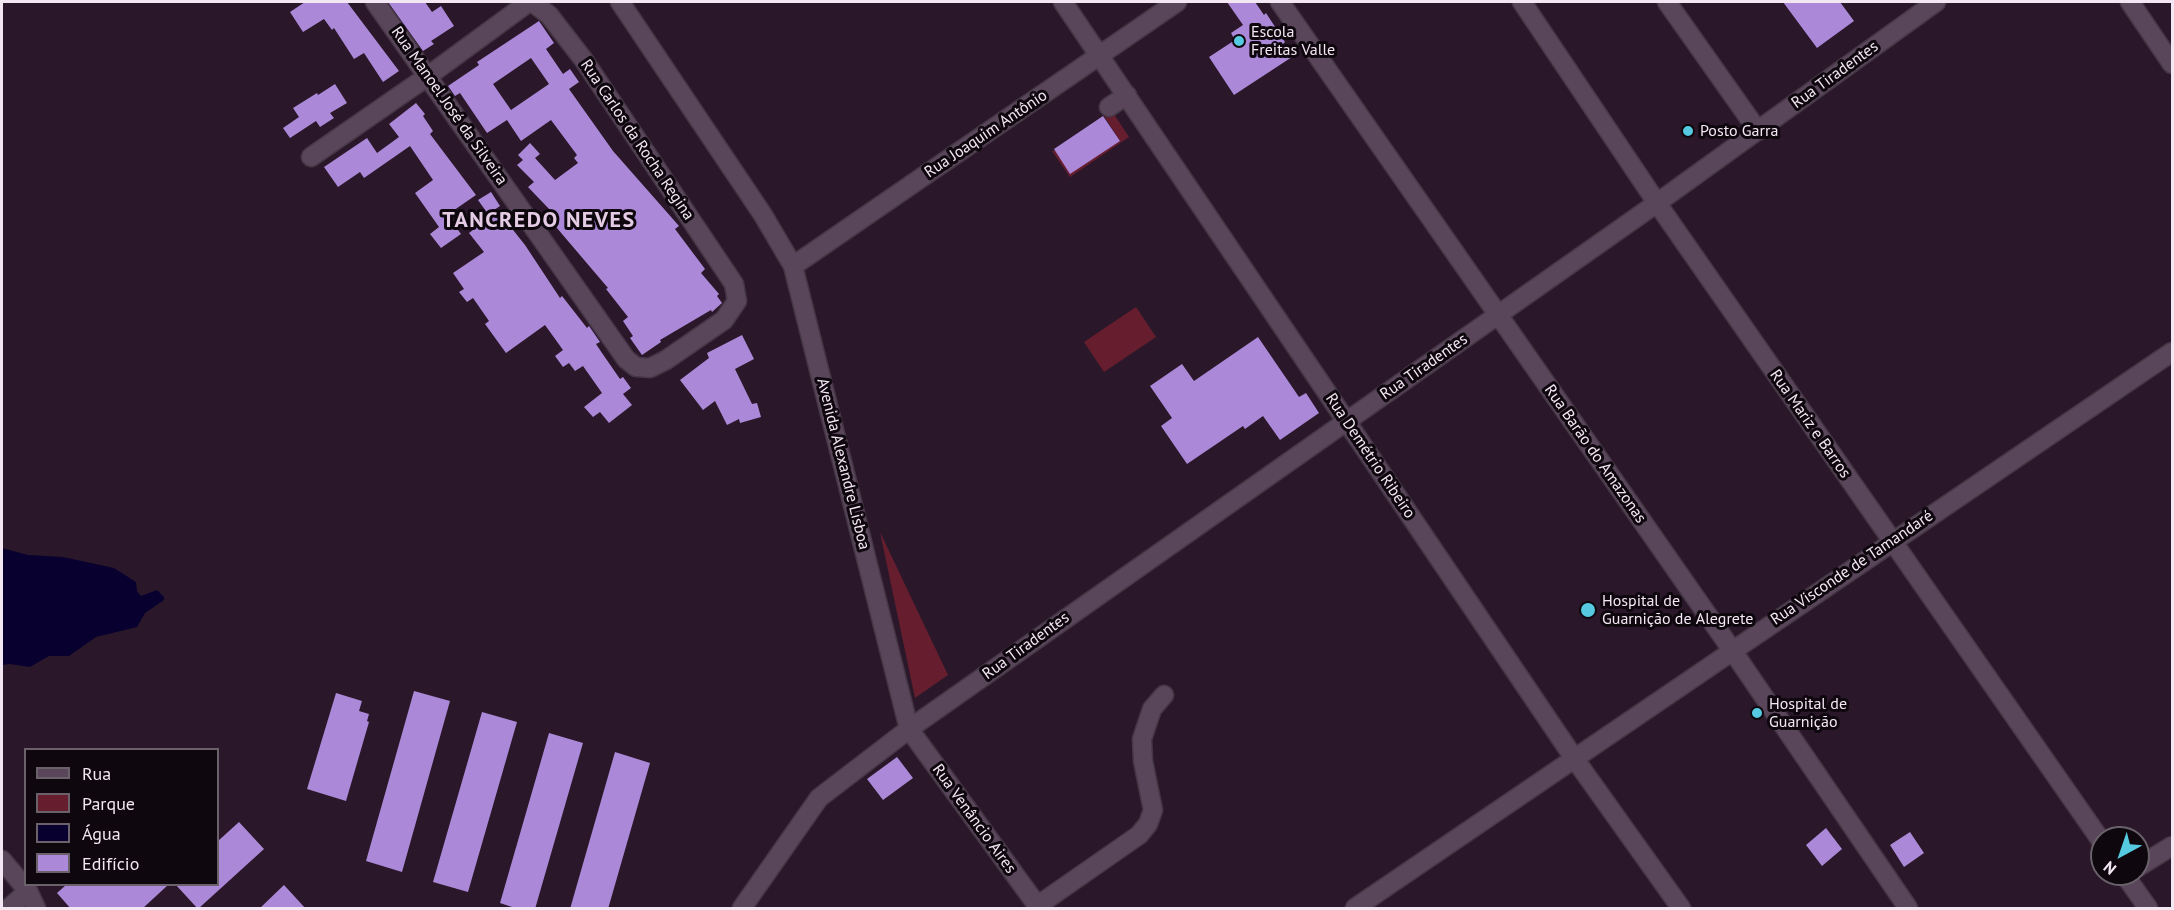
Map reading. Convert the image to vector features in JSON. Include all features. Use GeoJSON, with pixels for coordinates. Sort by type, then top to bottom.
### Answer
{"type":"FeatureCollection","features":[{"type":"Feature","properties":{"kind":"street","name":"Rua Manoel José da Silveira"},"geometry":{"type":"LineString","coordinates":[[375,2],[626,359]]}},
{"type":"Feature","properties":{"kind":"street"},"geometry":{"type":"LineString","coordinates":[[311,157],[531,2]]}},
{"type":"Feature","properties":{"kind":"street","name":"Rua Carlos da Rocha Regina"},"geometry":{"type":"LineString","coordinates":[[531,2],[549,15],[583,59],[734,285],[737,301],[724,320],[666,360],[650,368],[636,367],[626,359]]}},
{"type":"Feature","properties":{"kind":"street","name":"Avenida Alexandre Lisboa"},"geometry":{"type":"LineString","coordinates":[[620,2],[763,215],[794,266],[909,729]]}},
{"type":"Feature","properties":{"kind":"street","name":"Rua Demétrio Ribeiro"},"geometry":{"type":"LineString","coordinates":[[1063,2],[1101,55],[1574,758],[1681,909]]}},
{"type":"Feature","properties":{"kind":"street","name":"Rua Joaquim Antônio"},"geometry":{"type":"LineString","coordinates":[[794,266],[1177,2]]}},
{"type":"Feature","properties":{"kind":"street","name":"Rua Barão do Amazonas"},"geometry":{"type":"LineString","coordinates":[[1280,2],[1732,650],[1908,909]]}},
{"type":"Feature","properties":{"kind":"street","name":"Rua Mariz e Barros"},"geometry":{"type":"LineString","coordinates":[[1522,2],[1657,203],[2091,826]]}},
{"type":"Feature","properties":{"kind":"street"},"geometry":{"type":"LineString","coordinates":[[1667,2],[1758,131]]}},
{"type":"Feature","properties":{"kind":"street","name":"Rua Tiradentes"},"geometry":{"type":"LineString","coordinates":[[909,729],[1346,420],[1498,316],[1936,2]]}},
{"type":"Feature","properties":{"kind":"street"},"geometry":{"type":"LineString","coordinates":[[2130,2],[2172,64]]}},
{"type":"Feature","properties":{"kind":"street"},"geometry":{"type":"LineString","coordinates":[[1109,107],[1128,95]]}},
{"type":"Feature","properties":{"kind":"street","name":"Rua Visconde de Tamandaré"},"geometry":{"type":"LineString","coordinates":[[1355,909],[2172,352]]}},
{"type":"Feature","properties":{"kind":"street"},"geometry":{"type":"LineString","coordinates":[[1038,907],[1139,835],[1148,824],[1153,810],[1143,761],[1142,739],[1152,709],[1164,695]]}},
{"type":"Feature","properties":{"kind":"street"},"geometry":{"type":"LineString","coordinates":[[742,909],[819,798],[909,729]]}},
{"type":"Feature","properties":{"kind":"street","name":"Rua Venâncio Aires"},"geometry":{"type":"LineString","coordinates":[[909,729],[1038,907]]}},
{"type":"Feature","properties":{"kind":"street"},"geometry":{"type":"LineString","coordinates":[[2150,860],[2172,846]]}},
{"type":"Feature","properties":{"kind":"street"},"geometry":{"type":"LineString","coordinates":[[2,860],[28,891],[36,909]]}},
{"type":"Feature","properties":{"kind":"street"},"geometry":{"type":"LineString","coordinates":[[2136,886],[2148,909]]}},
{"type":"Feature","properties":{"kind":"street"},"geometry":{"type":"LineString","coordinates":[[9,909],[28,891]]}},
{"type":"Feature","properties":{"kind":"green space"},"geometry":{"type":"Polygon","coordinates":[[[1112,111],[1129,137],[1070,177],[1052,151],[1120,141],[1104,116],[1112,111]]]}},
{"type":"Feature","properties":{"kind":"green space"},"geometry":{"type":"Polygon","coordinates":[[[1136,307],[1156,337],[1104,372],[1084,342],[1136,307]]]}},
{"type":"Feature","properties":{"kind":"green space"},"geometry":{"type":"Polygon","coordinates":[[[880,532],[948,675],[915,698],[880,532]]]}},
{"type":"Feature","properties":{"kind":"water"},"geometry":{"type":"Polygon","coordinates":[[[2,548],[28,555],[63,557],[114,568],[136,582],[137,591],[141,596],[157,590],[164,600],[145,613],[137,627],[96,637],[69,656],[49,656],[30,667],[2,665],[2,548]]]}},
{"type":"Feature","properties":{"kind":"building"},"geometry":{"type":"Polygon","coordinates":[[[305,2],[347,2],[399,71],[383,82],[364,53],[354,59],[334,28],[332,30],[324,19],[303,32],[290,12],[305,2]]]}},
{"type":"Feature","properties":{"kind":"building"},"geometry":{"type":"Polygon","coordinates":[[[388,2],[425,2],[432,12],[441,6],[454,26],[431,41],[434,44],[423,51],[388,2]]]}},
{"type":"Feature","properties":{"kind":"building","name":"Escola Freitas Valle"},"geometry":{"type":"Polygon","coordinates":[[[1227,2],[1255,2],[1264,15],[1266,13],[1292,57],[1234,95],[1209,57],[1235,40],[1231,33],[1243,25],[1227,2]]]}},
{"type":"Feature","properties":{"kind":"building"},"geometry":{"type":"Polygon","coordinates":[[[1783,2],[1840,2],[1854,21],[1817,48],[1783,2]]]}},
{"type":"Feature","properties":{"kind":"building"},"geometry":{"type":"Polygon","coordinates":[[[539,21],[554,43],[546,49],[563,74],[570,69],[579,82],[569,89],[613,151],[679,226],[675,229],[705,269],[701,273],[719,294],[717,296],[722,303],[712,312],[711,310],[660,340],[661,342],[642,355],[630,338],[633,336],[623,321],[628,317],[606,289],[608,288],[545,214],[550,210],[528,187],[534,182],[517,165],[523,160],[518,155],[530,143],[540,154],[535,158],[555,180],[578,163],[574,158],[577,155],[551,120],[521,141],[507,120],[487,133],[460,93],[455,96],[448,86],[479,65],[477,62],[539,21]],[[531,58],[493,84],[511,110],[549,84],[531,58]]]}},
{"type":"Feature","properties":{"kind":"building"},"geometry":{"type":"Polygon","coordinates":[[[335,84],[347,103],[330,113],[334,118],[320,127],[316,121],[290,138],[283,128],[299,117],[293,108],[335,84]]]}},
{"type":"Feature","properties":{"kind":"building"},"geometry":{"type":"Polygon","coordinates":[[[416,103],[425,114],[423,116],[433,131],[430,134],[476,195],[447,215],[461,234],[441,248],[430,234],[439,227],[415,193],[433,180],[410,146],[364,178],[360,172],[338,187],[324,167],[367,138],[377,153],[399,137],[389,124],[416,103]]]}},
{"type":"Feature","properties":{"kind":"building"},"geometry":{"type":"Polygon","coordinates":[[[1103,116],[1120,141],[1070,174],[1054,149],[1103,116]]]}},
{"type":"Feature","properties":{"kind":"building"},"geometry":{"type":"Polygon","coordinates":[[[491,192],[500,206],[488,214],[478,200],[491,192]]]}},
{"type":"Feature","properties":{"kind":"building"},"geometry":{"type":"Polygon","coordinates":[[[498,211],[525,245],[560,298],[562,296],[587,328],[589,326],[600,342],[596,344],[602,353],[620,379],[623,377],[631,388],[623,394],[632,405],[609,423],[600,412],[593,417],[584,407],[602,393],[583,366],[575,371],[569,363],[563,367],[555,356],[563,350],[545,325],[506,353],[485,324],[489,321],[473,298],[467,302],[459,292],[464,289],[453,273],[484,252],[469,233],[498,211]]]}},
{"type":"Feature","properties":{"kind":"building"},"geometry":{"type":"Polygon","coordinates":[[[742,335],[754,359],[735,369],[752,404],[757,403],[761,417],[740,423],[739,419],[727,425],[715,401],[703,410],[680,380],[709,358],[707,353],[742,335]]]}},
{"type":"Feature","properties":{"kind":"building"},"geometry":{"type":"Polygon","coordinates":[[[1258,337],[1299,397],[1306,393],[1319,413],[1280,440],[1263,416],[1245,429],[1243,426],[1187,464],[1161,426],[1172,418],[1150,386],[1182,364],[1194,381],[1258,337]]]}},
{"type":"Feature","properties":{"kind":"building"},"geometry":{"type":"Polygon","coordinates":[[[414,691],[450,701],[402,872],[366,861],[414,691]]]}},
{"type":"Feature","properties":{"kind":"building"},"geometry":{"type":"Polygon","coordinates":[[[336,693],[362,701],[359,711],[369,714],[367,721],[369,722],[346,801],[307,789],[336,693]]]}},
{"type":"Feature","properties":{"kind":"building"},"geometry":{"type":"Polygon","coordinates":[[[482,712],[517,722],[468,892],[433,882],[482,712]]]}},
{"type":"Feature","properties":{"kind":"building"},"geometry":{"type":"Polygon","coordinates":[[[549,733],[583,743],[535,909],[518,909],[500,903],[549,733]]]}},
{"type":"Feature","properties":{"kind":"building"},"geometry":{"type":"Polygon","coordinates":[[[615,752],[650,763],[608,909],[570,909],[615,752]]]}},
{"type":"Feature","properties":{"kind":"building"},"geometry":{"type":"Polygon","coordinates":[[[897,757],[913,778],[883,800],[867,779],[897,757]]]}},
{"type":"Feature","properties":{"kind":"building"},"geometry":{"type":"Polygon","coordinates":[[[239,822],[264,849],[198,909],[177,886],[219,886],[219,840],[239,822]]]}},
{"type":"Feature","properties":{"kind":"building"},"geometry":{"type":"Polygon","coordinates":[[[1826,828],[1842,849],[1822,866],[1806,845],[1826,828]]]}},
{"type":"Feature","properties":{"kind":"building"},"geometry":{"type":"Polygon","coordinates":[[[1910,832],[1924,853],[1904,867],[1890,845],[1910,832]]]}},
{"type":"Feature","properties":{"kind":"building"},"geometry":{"type":"Polygon","coordinates":[[[284,885],[306,909],[259,909],[284,885]]]}},
{"type":"Feature","properties":{"kind":"building"},"geometry":{"type":"Polygon","coordinates":[[[65,886],[167,886],[142,909],[71,909],[57,893],[65,886]]]}},
{"type":"Feature","properties":{"kind":"place","name":"Escola Freitas Valle"},"geometry":{"type":"Point","coordinates":[1239,41]}},
{"type":"Feature","properties":{"kind":"place","name":"Posto Garra"},"geometry":{"type":"Point","coordinates":[1688,131]}},
{"type":"Feature","properties":{"kind":"place","name":"Hospital de Guarnição de Alegrete"},"geometry":{"type":"Point","coordinates":[1588,610]}},
{"type":"Feature","properties":{"kind":"place","name":"Hospital de Guarnição"},"geometry":{"type":"Point","coordinates":[1757,713]}},
{"type":"Feature","properties":{"kind":"district","name":"TANCREDO NEVES"},"geometry":{"type":"Point","coordinates":[539,221]}}]}
